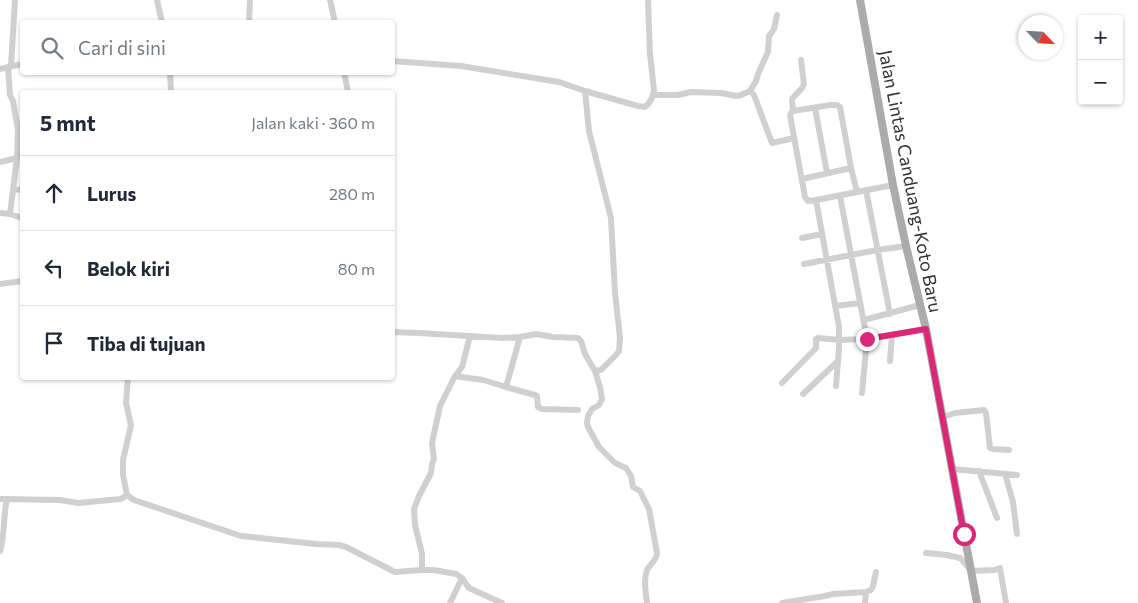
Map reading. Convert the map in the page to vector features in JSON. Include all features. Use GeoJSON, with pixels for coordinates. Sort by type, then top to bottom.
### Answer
{"type":"FeatureCollection","features":[{"type":"Feature","properties":{"kind":"main road","name":"Jalan Lintas Canduang-Koto Baru"},"geometry":{"type":"LineString","coordinates":[[860,0],[893,185],[926,329],[977,603]]}},
{"type":"Feature","properties":{"kind":"street"},"geometry":{"type":"LineString","coordinates":[[10,214],[17,158],[18,130],[13,101],[10,95],[10,66],[15,0]]}},
{"type":"Feature","properties":{"kind":"street"},"geometry":{"type":"LineString","coordinates":[[156,0],[161,20]]}},
{"type":"Feature","properties":{"kind":"street"},"geometry":{"type":"LineString","coordinates":[[250,0],[250,20]]}},
{"type":"Feature","properties":{"kind":"street"},"geometry":{"type":"LineString","coordinates":[[330,0],[334,20]]}},
{"type":"Feature","properties":{"kind":"street"},"geometry":{"type":"LineString","coordinates":[[395,62],[461,66],[559,82],[645,107],[653,96],[654,90],[650,54],[648,0]]}},
{"type":"Feature","properties":{"kind":"street"},"geometry":{"type":"LineString","coordinates":[[653,96],[691,92],[741,96],[750,91],[768,52],[769,36],[774,29],[777,15]]}},
{"type":"Feature","properties":{"kind":"street"},"geometry":{"type":"LineString","coordinates":[[801,60],[803,86],[792,99],[793,111],[790,115],[806,199],[809,201],[816,200],[893,185]]}},
{"type":"Feature","properties":{"kind":"street"},"geometry":{"type":"LineString","coordinates":[[0,69],[20,64]]}},
{"type":"Feature","properties":{"kind":"street"},"geometry":{"type":"LineString","coordinates":[[170,75],[171,90]]}},
{"type":"Feature","properties":{"kind":"street"},"geometry":{"type":"LineString","coordinates":[[345,75],[348,90]]}},
{"type":"Feature","properties":{"kind":"street"},"geometry":{"type":"LineString","coordinates":[[585,91],[589,131],[611,218],[615,293],[620,338],[619,351],[601,370],[596,371]]}},
{"type":"Feature","properties":{"kind":"street"},"geometry":{"type":"LineString","coordinates":[[750,91],[754,94],[772,143],[794,138]]}},
{"type":"Feature","properties":{"kind":"street"},"geometry":{"type":"LineString","coordinates":[[793,111],[836,104],[840,107],[857,192]]}},
{"type":"Feature","properties":{"kind":"street"},"geometry":{"type":"LineString","coordinates":[[815,108],[827,173]]}},
{"type":"Feature","properties":{"kind":"street"},"geometry":{"type":"LineString","coordinates":[[0,162],[17,158]]}},
{"type":"Feature","properties":{"kind":"street"},"geometry":{"type":"LineString","coordinates":[[802,179],[851,168]]}},
{"type":"Feature","properties":{"kind":"street"},"geometry":{"type":"LineString","coordinates":[[13,189],[20,190]]}},
{"type":"Feature","properties":{"kind":"street"},"geometry":{"type":"LineString","coordinates":[[866,190],[890,314]]}},
{"type":"Feature","properties":{"kind":"street"},"geometry":{"type":"LineString","coordinates":[[840,196],[867,339],[862,393]]}},
{"type":"Feature","properties":{"kind":"street"},"geometry":{"type":"LineString","coordinates":[[816,200],[840,340],[836,386]]}},
{"type":"Feature","properties":{"kind":"street"},"geometry":{"type":"LineString","coordinates":[[0,214],[10,214],[20,217]]}},
{"type":"Feature","properties":{"kind":"street"},"geometry":{"type":"LineString","coordinates":[[802,238],[822,234]]}},
{"type":"Feature","properties":{"kind":"street"},"geometry":{"type":"LineString","coordinates":[[804,264],[906,246]]}},
{"type":"Feature","properties":{"kind":"street"},"geometry":{"type":"LineString","coordinates":[[0,284],[20,282]]}},
{"type":"Feature","properties":{"kind":"street"},"geometry":{"type":"LineString","coordinates":[[835,306],[860,303]]}},
{"type":"Feature","properties":{"kind":"street"},"geometry":{"type":"LineString","coordinates":[[864,320],[920,305]]}},
{"type":"Feature","properties":{"kind":"street"},"geometry":{"type":"LineString","coordinates":[[782,383],[816,348],[816,339],[818,338],[840,340],[867,339],[926,329]]}},
{"type":"Feature","properties":{"kind":"street"},"geometry":{"type":"LineString","coordinates":[[395,332],[502,338],[536,334],[578,338],[581,341],[585,354],[596,371],[602,400],[599,405],[592,409],[588,416],[588,427],[599,447],[615,463],[626,468],[631,476],[633,487],[640,491],[649,510],[657,557],[646,573],[647,603]]}},
{"type":"Feature","properties":{"kind":"street"},"geometry":{"type":"LineString","coordinates":[[890,360],[892,335]]}},
{"type":"Feature","properties":{"kind":"street"},"geometry":{"type":"LineString","coordinates":[[422,570],[422,554],[415,524],[414,509],[431,473],[434,459],[432,443],[440,406],[455,376],[462,367],[470,336]]}},
{"type":"Feature","properties":{"kind":"street"},"geometry":{"type":"LineString","coordinates":[[506,387],[520,337]]}},
{"type":"Feature","properties":{"kind":"street"},"geometry":{"type":"LineString","coordinates":[[803,394],[838,361]]}},
{"type":"Feature","properties":{"kind":"street"},"geometry":{"type":"LineString","coordinates":[[455,376],[484,380],[535,395],[537,396],[538,406],[542,410],[578,410]]}},
{"type":"Feature","properties":{"kind":"street"},"geometry":{"type":"LineString","coordinates":[[128,380],[126,403],[131,425],[123,460],[123,474],[127,495],[134,500],[241,536],[339,545],[396,572],[422,570],[456,574],[462,578],[469,588],[502,603]]}},
{"type":"Feature","properties":{"kind":"street"},"geometry":{"type":"LineString","coordinates":[[943,416],[984,410],[990,448],[1009,450]]}},
{"type":"Feature","properties":{"kind":"street"},"geometry":{"type":"LineString","coordinates":[[952,469],[1018,475]]}},
{"type":"Feature","properties":{"kind":"street"},"geometry":{"type":"LineString","coordinates":[[979,471],[997,518]]}},
{"type":"Feature","properties":{"kind":"street"},"geometry":{"type":"LineString","coordinates":[[1004,474],[1014,502],[1017,534]]}},
{"type":"Feature","properties":{"kind":"street"},"geometry":{"type":"LineString","coordinates":[[0,551],[2,547],[3,499],[60,500],[78,503],[121,499],[127,495]]}},
{"type":"Feature","properties":{"kind":"street"},"geometry":{"type":"LineString","coordinates":[[926,553],[960,558],[971,570],[995,570],[1000,568],[1006,603]]}},
{"type":"Feature","properties":{"kind":"street"},"geometry":{"type":"LineString","coordinates":[[782,603],[825,600],[833,594],[866,592],[871,590],[873,586],[876,572]]}},
{"type":"Feature","properties":{"kind":"street"},"geometry":{"type":"LineString","coordinates":[[450,603],[462,578]]}},
{"type":"Feature","properties":{"kind":"street"},"geometry":{"type":"LineString","coordinates":[[865,603],[866,592]]}},
{"type":"Feature","properties":{"kind":"route"},"geometry":{"type":"LineString","coordinates":[[867,339],[926,329],[964,534]]}}]}
